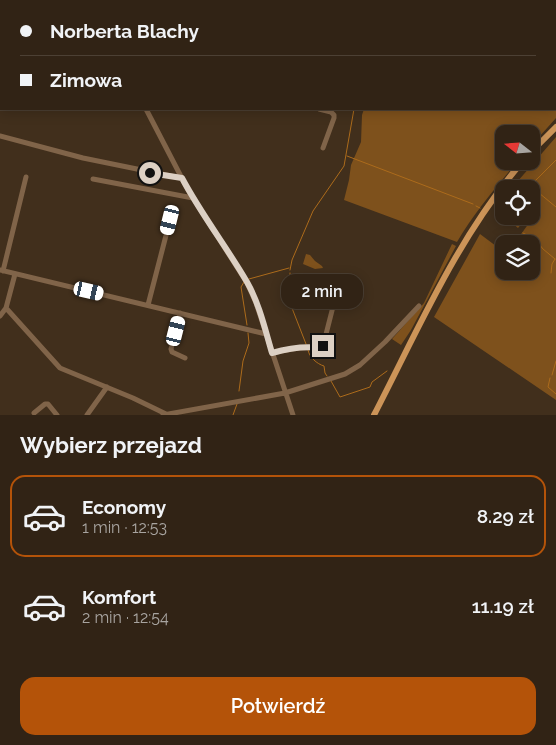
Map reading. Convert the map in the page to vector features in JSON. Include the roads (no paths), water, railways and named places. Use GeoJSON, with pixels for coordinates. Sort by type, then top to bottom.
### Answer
{"type":"FeatureCollection","features":[{"type":"Feature","properties":{"kind":"main road"},"geometry":{"type":"LineString","coordinates":[[540,143],[556,127]]}},
{"type":"Feature","properties":{"kind":"main road"},"geometry":{"type":"LineString","coordinates":[[374,415],[459,251],[487,207],[516,170]]}},
{"type":"Feature","properties":{"kind":"street"},"geometry":{"type":"LineString","coordinates":[[147,110],[181,178],[248,283],[293,415]]}},
{"type":"Feature","properties":{"kind":"street"},"geometry":{"type":"LineString","coordinates":[[323,110],[331,112],[334,118],[323,148]]}},
{"type":"Feature","properties":{"kind":"street"},"geometry":{"type":"LineString","coordinates":[[0,136],[92,160],[181,178]]}},
{"type":"Feature","properties":{"kind":"street"},"geometry":{"type":"LineString","coordinates":[[26,177],[2,271],[266,334]]}},
{"type":"Feature","properties":{"kind":"street"},"geometry":{"type":"LineString","coordinates":[[93,179],[193,198]]}},
{"type":"Feature","properties":{"kind":"street"},"geometry":{"type":"LineString","coordinates":[[148,305],[170,220]]}},
{"type":"Feature","properties":{"kind":"street"},"geometry":{"type":"LineString","coordinates":[[0,316],[6,308],[15,274]]}},
{"type":"Feature","properties":{"kind":"street"},"geometry":{"type":"LineString","coordinates":[[272,353],[306,346],[321,348],[337,291]]}},
{"type":"Feature","properties":{"kind":"street"},"geometry":{"type":"LineString","coordinates":[[6,308],[60,368],[107,387],[164,415],[285,393],[345,374],[353,370],[385,342],[419,306]]}},
{"type":"Feature","properties":{"kind":"street"},"geometry":{"type":"LineString","coordinates":[[180,313],[172,352],[185,358]]}},
{"type":"Feature","properties":{"kind":"street"},"geometry":{"type":"LineString","coordinates":[[87,415],[107,387]]}},
{"type":"Feature","properties":{"kind":"street"},"geometry":{"type":"LineString","coordinates":[[34,413],[45,404],[48,404],[57,415]]}},
{"type":"Feature","properties":{"kind":"waterway"},"geometry":{"type":"LineString","coordinates":[[290,270],[292,260],[313,211],[344,166],[354,110]]}},
{"type":"Feature","properties":{"kind":"waterway"},"geometry":{"type":"LineString","coordinates":[[347,156],[473,204]]}},
{"type":"Feature","properties":{"kind":"waterway"},"geometry":{"type":"LineString","coordinates":[[556,160],[532,184],[533,188],[556,207]]}},
{"type":"Feature","properties":{"kind":"waterway"},"geometry":{"type":"LineString","coordinates":[[476,206],[480,208]]}},
{"type":"Feature","properties":{"kind":"waterway"},"geometry":{"type":"LineString","coordinates":[[523,233],[535,239],[555,259]]}},
{"type":"Feature","properties":{"kind":"waterway"},"geometry":{"type":"LineString","coordinates":[[551,273],[552,264],[555,259]]}},
{"type":"Feature","properties":{"kind":"waterway"},"geometry":{"type":"LineString","coordinates":[[249,279],[289,268]]}},
{"type":"Feature","properties":{"kind":"waterway"},"geometry":{"type":"LineString","coordinates":[[290,273],[290,303],[306,344]]}},
{"type":"Feature","properties":{"kind":"waterway"},"geometry":{"type":"LineString","coordinates":[[244,282],[241,287],[247,325]]}},
{"type":"Feature","properties":{"kind":"waterway"},"geometry":{"type":"LineString","coordinates":[[239,391],[243,361],[249,343],[248,333]]}},
{"type":"Feature","properties":{"kind":"waterway"},"geometry":{"type":"LineString","coordinates":[[308,350],[314,360],[324,366],[327,376]]}},
{"type":"Feature","properties":{"kind":"waterway"},"geometry":{"type":"LineString","coordinates":[[552,375],[556,361]]}},
{"type":"Feature","properties":{"kind":"waterway"},"geometry":{"type":"LineString","coordinates":[[331,381],[340,397],[370,387],[372,382],[387,371]]}},
{"type":"Feature","properties":{"kind":"waterway"},"geometry":{"type":"LineString","coordinates":[[550,378],[548,387],[556,394]]}},
{"type":"Feature","properties":{"kind":"waterway"},"geometry":{"type":"LineString","coordinates":[[233,415],[237,404]]}}]}
